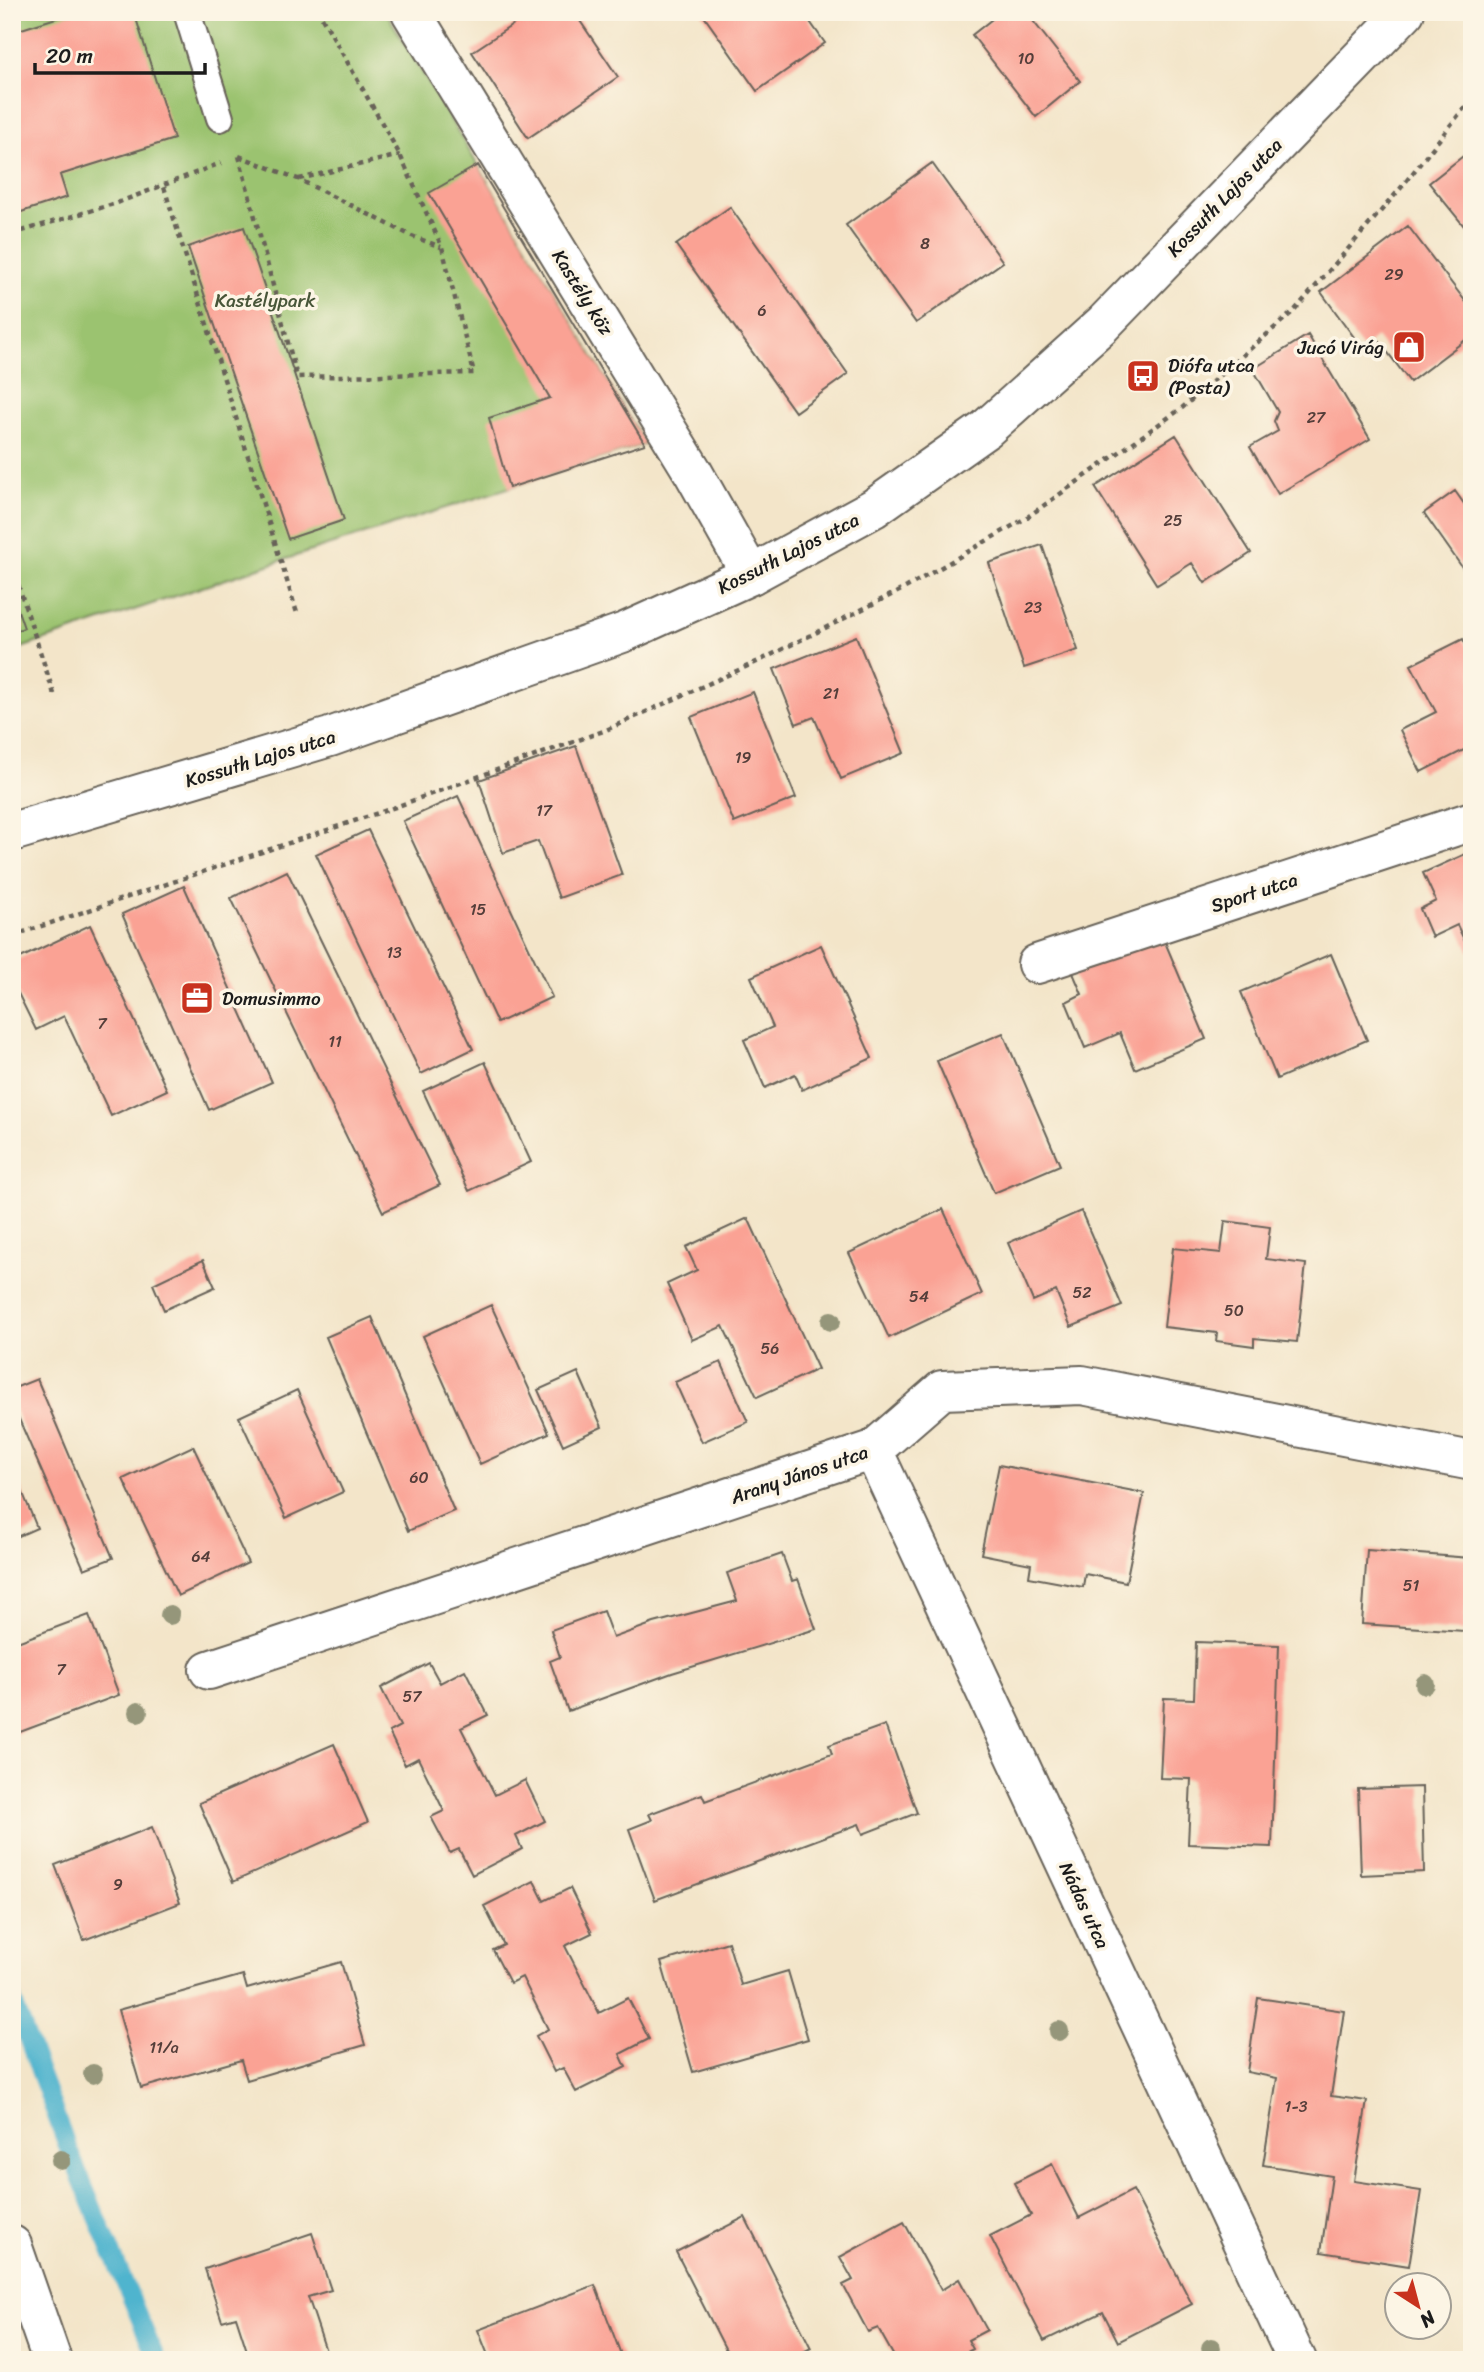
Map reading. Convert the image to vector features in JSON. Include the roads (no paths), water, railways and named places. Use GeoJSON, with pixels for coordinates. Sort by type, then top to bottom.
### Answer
{"type":"FeatureCollection","features":[{"type":"Feature","properties":{"kind":"street","name":"Kastély köz"},"geometry":{"type":"LineString","coordinates":[[411,12],[686,460],[751,575]]}},
{"type":"Feature","properties":{"kind":"street","name":"Kossuth Lajos utca"},"geometry":{"type":"LineString","coordinates":[[12,832],[330,737],[625,632],[751,575],[874,508],[986,429],[1102,324],[1405,12]]}},
{"type":"Feature","properties":{"kind":"street","name":"Sport utca"},"geometry":{"type":"LineString","coordinates":[[1037,964],[1472,821]]}},
{"type":"Feature","properties":{"kind":"street","name":"Arany János utca"},"geometry":{"type":"LineString","coordinates":[[209,1670],[873,1450],[942,1390],[1082,1385],[1472,1461]]}},
{"type":"Feature","properties":{"kind":"street","name":"Nádas utca"},"geometry":{"type":"LineString","coordinates":[[873,1450],[1297,2360]]}},
{"type":"Feature","properties":{"kind":"street"},"geometry":{"type":"LineString","coordinates":[[12,2245],[52,2360]]}},
{"type":"Feature","properties":{"kind":"lane"},"geometry":{"type":"LineString","coordinates":[[187,12],[220,118]]}},
{"type":"Feature","properties":{"kind":"waterway"},"geometry":{"type":"LineString","coordinates":[[12,1997],[68,2148],[157,2360]]}},
{"type":"Feature","properties":{"kind":"place","name":"Jucó Virág"},"geometry":{"type":"Point","coordinates":[1409,347]}},
{"type":"Feature","properties":{"kind":"place","name":"Diófa utca (Posta)"},"geometry":{"type":"Point","coordinates":[1143,376]}},
{"type":"Feature","properties":{"kind":"place","name":"Domusimmo"},"geometry":{"type":"Point","coordinates":[197,998]}},
{"type":"Feature","properties":{"kind":"park label","name":"Kastélypark"},"geometry":{"type":"Point","coordinates":[265,300]}}]}
